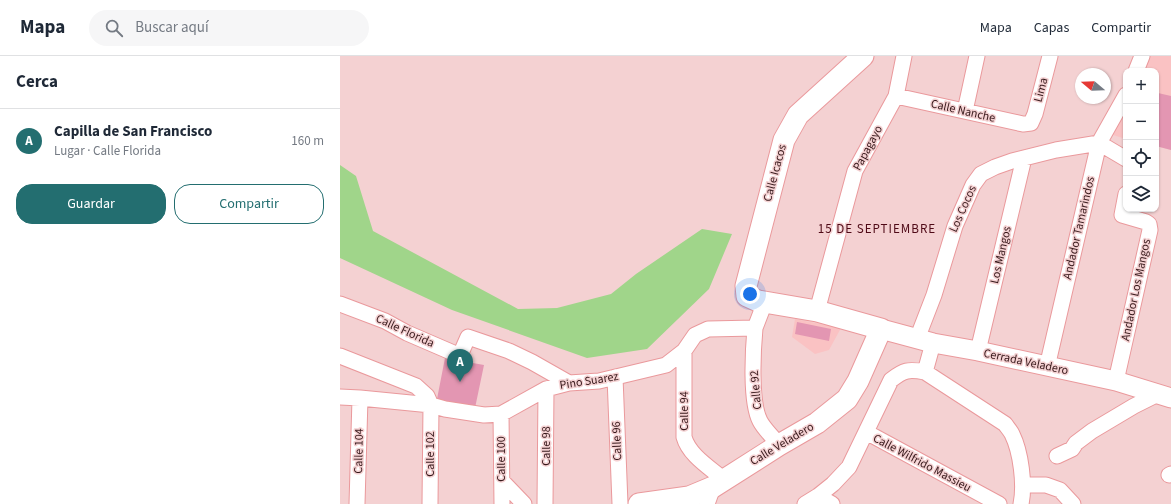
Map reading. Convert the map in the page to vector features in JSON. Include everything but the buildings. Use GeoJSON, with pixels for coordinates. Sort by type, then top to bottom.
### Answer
{"type":"FeatureCollection","features":[{"type":"Feature","properties":{"kind":"main road","name":"Calle Icacos"},"geometry":{"type":"LineString","coordinates":[[756,299],[746,286],[784,140],[798,115],[864,56]]}},
{"type":"Feature","properties":{"kind":"main road"},"geometry":{"type":"LineString","coordinates":[[756,299],[817,311],[886,331]]}},
{"type":"Feature","properties":{"kind":"main road","name":"Calle Veladero"},"geometry":{"type":"LineString","coordinates":[[639,504],[689,497],[714,490],[779,445],[817,423],[847,399],[886,331]]}},
{"type":"Feature","properties":{"kind":"street","name":"Papagayo"},"geometry":{"type":"LineString","coordinates":[[817,311],[856,171],[896,96],[904,56]]}},
{"type":"Feature","properties":{"kind":"street"},"geometry":{"type":"LineString","coordinates":[[965,110],[977,56]]}},
{"type":"Feature","properties":{"kind":"street","name":"Lima"},"geometry":{"type":"LineString","coordinates":[[1031,123],[1035,114],[1050,56]]}},
{"type":"Feature","properties":{"kind":"street"},"geometry":{"type":"LineString","coordinates":[[1137,68],[1142,56]]}},
{"type":"Feature","properties":{"kind":"street","name":"Calle Nanche"},"geometry":{"type":"LineString","coordinates":[[896,96],[1023,124],[1031,123]]}},
{"type":"Feature","properties":{"kind":"street","name":"Andador Tamarindos"},"geometry":{"type":"LineString","coordinates":[[1047,367],[1099,143],[1123,100]]}},
{"type":"Feature","properties":{"kind":"street"},"geometry":{"type":"LineString","coordinates":[[1099,143],[1123,157]]}},
{"type":"Feature","properties":{"kind":"street","name":"Los Cocos"},"geometry":{"type":"LineString","coordinates":[[925,372],[921,340],[955,226],[973,185],[981,174],[1012,161],[1056,150],[1099,143]]}},
{"type":"Feature","properties":{"kind":"street","name":"Los Mangos"},"geometry":{"type":"LineString","coordinates":[[978,352],[1024,158]]}},
{"type":"Feature","properties":{"kind":"street","name":"Andador Los Mangos"},"geometry":{"type":"LineString","coordinates":[[1116,381],[1150,230],[1149,224],[1146,222],[1122,214],[1123,209]]}},
{"type":"Feature","properties":{"kind":"street"},"geometry":{"type":"LineString","coordinates":[[755,328],[756,299]]}},
{"type":"Feature","properties":{"kind":"street","name":"Calle Florida"},"geometry":{"type":"LineString","coordinates":[[340,304],[385,321],[407,333],[458,355],[461,353],[468,337],[509,351],[532,362],[568,383]]}},
{"type":"Feature","properties":{"kind":"street","name":"Pino Suarez"},"geometry":{"type":"LineString","coordinates":[[340,397],[431,405],[445,409],[484,415],[501,414],[546,389],[568,383],[599,381],[615,378],[666,365],[684,351],[695,335],[708,329],[755,328]]}},
{"type":"Feature","properties":{"kind":"street","name":"Calle 92"},"geometry":{"type":"LineString","coordinates":[[755,328],[753,343],[754,407],[760,421],[779,445]]}},
{"type":"Feature","properties":{"kind":"street","name":"Cerrada Veladero"},"geometry":{"type":"LineString","coordinates":[[886,331],[921,340],[1116,381],[1165,396]]}},
{"type":"Feature","properties":{"kind":"street","name":"Calle 94"},"geometry":{"type":"LineString","coordinates":[[684,351],[684,437],[686,444],[714,490]]}},
{"type":"Feature","properties":{"kind":"street"},"geometry":{"type":"LineString","coordinates":[[340,356],[416,386],[427,396],[431,405]]}},
{"type":"Feature","properties":{"kind":"street"},"geometry":{"type":"LineString","coordinates":[[805,504],[833,484],[849,467],[891,380],[901,372],[911,370],[925,372],[1005,424],[1012,433],[1019,456],[1022,485],[1021,504]]}},
{"type":"Feature","properties":{"kind":"street","name":"Calle 96"},"geometry":{"type":"LineString","coordinates":[[615,378],[620,504]]}},
{"type":"Feature","properties":{"kind":"street","name":"Calle 98"},"geometry":{"type":"LineString","coordinates":[[545,504],[546,389]]}},
{"type":"Feature","properties":{"kind":"street"},"geometry":{"type":"LineString","coordinates":[[1057,456],[1072,449],[1092,431],[1134,406],[1165,396]]}},
{"type":"Feature","properties":{"kind":"street","name":"Calle 104"},"geometry":{"type":"LineString","coordinates":[[357,504],[360,398]]}},
{"type":"Feature","properties":{"kind":"street","name":"Calle 102"},"geometry":{"type":"LineString","coordinates":[[430,504],[431,405]]}},
{"type":"Feature","properties":{"kind":"street","name":"Calle 100"},"geometry":{"type":"LineString","coordinates":[[501,414],[502,504]]}},
{"type":"Feature","properties":{"kind":"street","name":"Calle Wilfrido Massieu"},"geometry":{"type":"LineString","coordinates":[[866,432],[999,504]]}},
{"type":"Feature","properties":{"kind":"street"},"geometry":{"type":"LineString","coordinates":[[502,481],[524,504]]}},
{"type":"Feature","properties":{"kind":"street"},"geometry":{"type":"LineString","coordinates":[[1022,485],[1046,486],[1060,490],[1073,504]]}},
{"type":"Feature","properties":{"kind":"street"},"geometry":{"type":"LineString","coordinates":[[818,496],[832,504]]}},
{"type":"Feature","properties":{"kind":"shaded area"},"geometry":{"type":"Polygon","coordinates":[[[1149,56],[1171,56],[1171,150],[1159,147],[1159,68],[1146,68],[1149,56]]]}},
{"type":"Feature","properties":{"kind":"shaded area"},"geometry":{"type":"Polygon","coordinates":[[[1123,116],[1123,138],[1113,135],[1123,116]]]}},
{"type":"Feature","properties":{"kind":"shaded area"},"geometry":{"type":"Polygon","coordinates":[[[795,319],[841,328],[829,350],[815,354],[792,337],[795,319]]]}},
{"type":"Feature","properties":{"kind":"green space"},"geometry":{"type":"Polygon","coordinates":[[[340,165],[356,176],[373,231],[518,309],[557,308],[611,294],[636,274],[702,229],[732,234],[709,289],[647,349],[587,358],[452,310],[340,258],[340,165]]]}},
{"type":"Feature","properties":{"kind":"place","name":"Capilla de San Francisco"},"geometry":{"type":"Point","coordinates":[460,382]}},
{"type":"Feature","properties":{"kind":"district","name":"15 DE SEPTIEMBRE"},"geometry":{"type":"Point","coordinates":[877,229]}}]}
